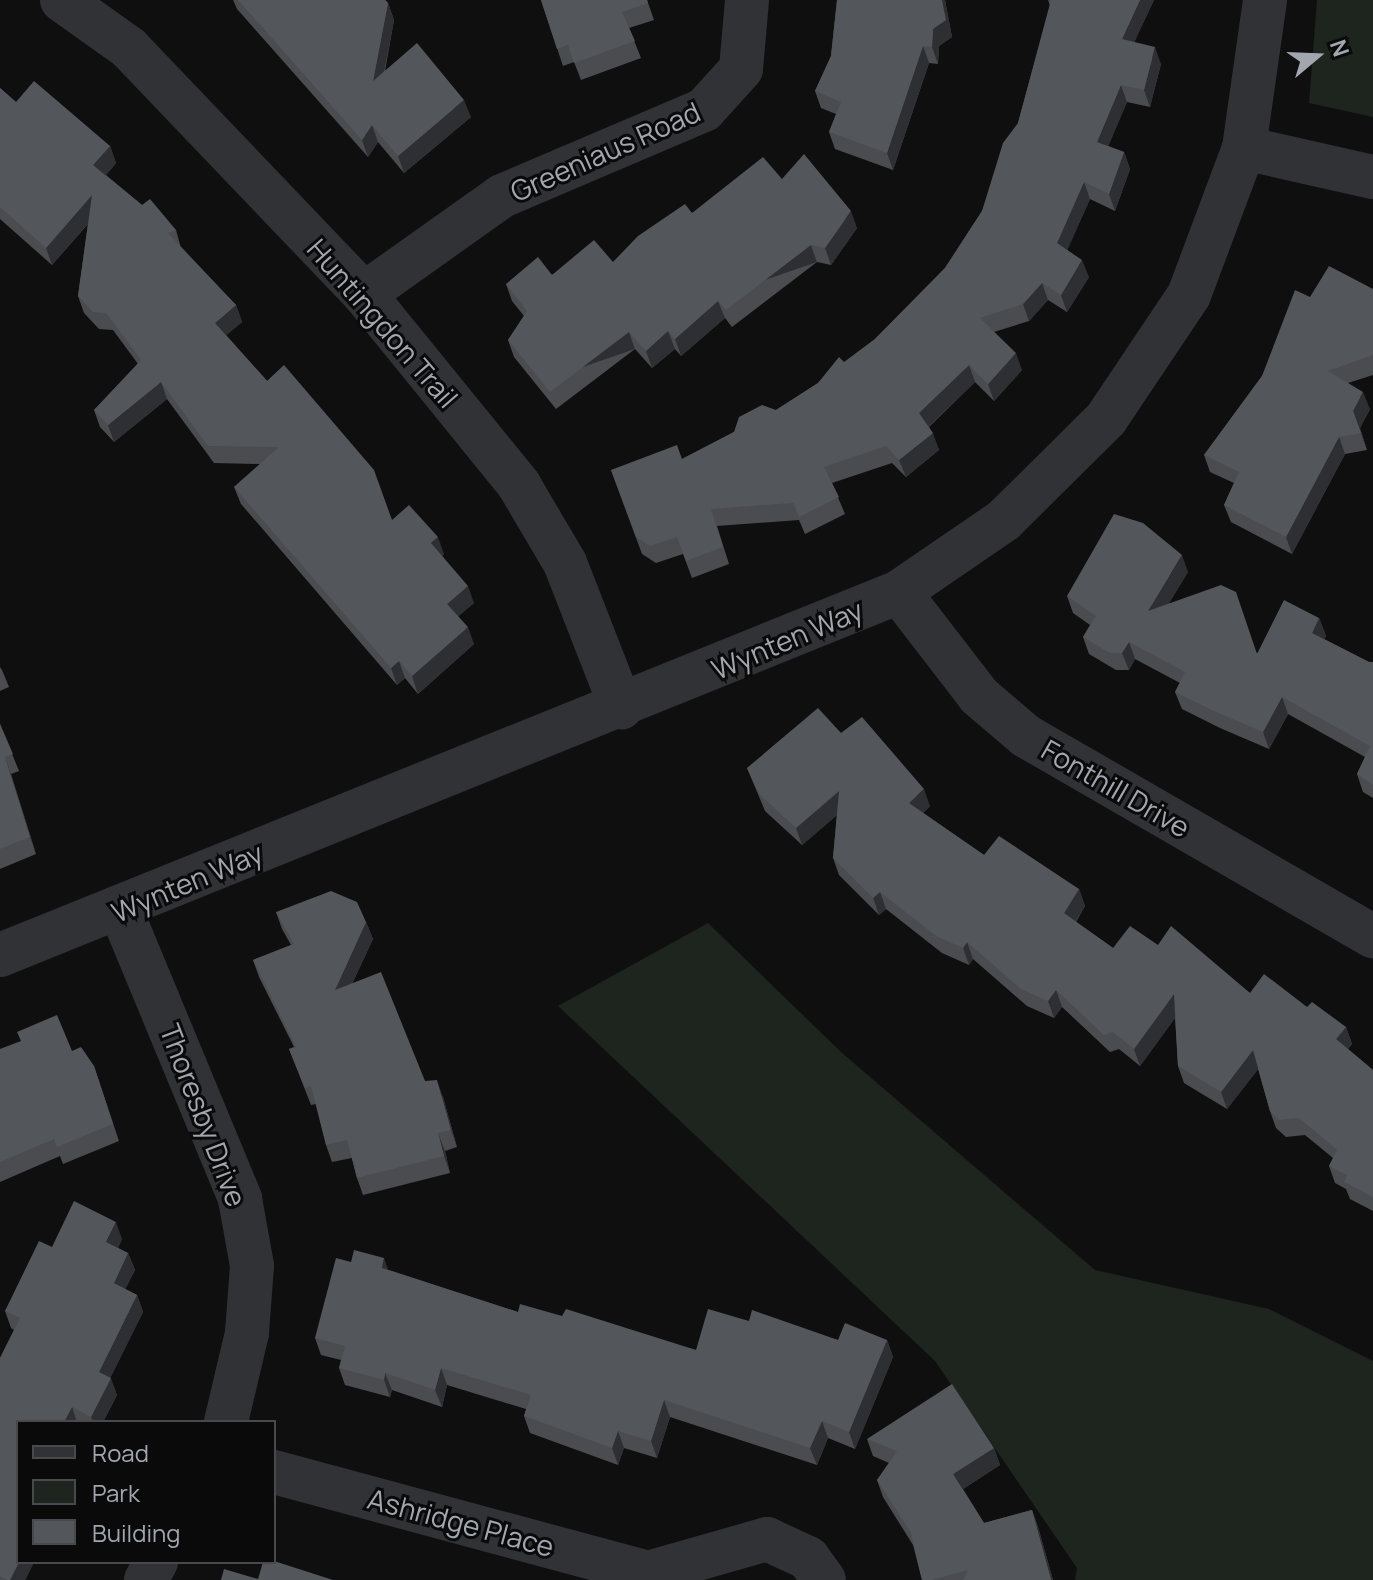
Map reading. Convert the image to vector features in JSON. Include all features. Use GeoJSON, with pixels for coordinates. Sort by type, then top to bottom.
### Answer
{"type":"FeatureCollection","features":[{"type":"Feature","properties":{"kind":"street","name":"Huntingdon Trail"},"geometry":{"type":"LineString","coordinates":[[62,0],[129,48],[364,294],[519,485],[565,563],[621,707]]}},
{"type":"Feature","properties":{"kind":"street","name":"Greeniaus Road"},"geometry":{"type":"LineString","coordinates":[[364,294],[502,196],[704,110],[741,69],[747,0]]}},
{"type":"Feature","properties":{"kind":"street","name":"Wynten Way"},"geometry":{"type":"LineString","coordinates":[[0,955],[121,911],[899,592],[1004,520],[1106,419],[1189,295],[1244,148],[1265,0]]}},
{"type":"Feature","properties":{"kind":"street"},"geometry":{"type":"LineString","coordinates":[[1244,148],[1373,177]]}},
{"type":"Feature","properties":{"kind":"street","name":"Fonthill Drive"},"geometry":{"type":"LineString","coordinates":[[899,592],[979,696],[1026,736],[1373,936]]}},
{"type":"Feature","properties":{"kind":"street","name":"Thoresby Drive"},"geometry":{"type":"LineString","coordinates":[[121,911],[240,1199],[252,1266],[247,1333],[226,1420]]}},
{"type":"Feature","properties":{"kind":"street","name":"Ashridge Place"},"geometry":{"type":"LineString","coordinates":[[276,1473],[651,1576],[767,1539],[808,1558],[824,1580]]}},
{"type":"Feature","properties":{"kind":"green space"},"geometry":{"type":"Polygon","coordinates":[[[1317,0],[1373,0],[1373,117],[1309,103],[1317,0]]]}},
{"type":"Feature","properties":{"kind":"green space"},"geometry":{"type":"Polygon","coordinates":[[[708,923],[841,1052],[1095,1270],[1269,1309],[1373,1361],[1373,1580],[1075,1580],[1077,1568],[935,1361],[558,1006],[708,923]]]}},
{"type":"Feature","properties":{"kind":"building"},"geometry":{"type":"Polygon","coordinates":[[[238,0],[385,0],[388,3],[373,81],[417,43],[464,100],[398,156],[372,125],[362,140],[238,0]]]}},
{"type":"Feature","properties":{"kind":"building"},"geometry":{"type":"Polygon","coordinates":[[[541,0],[647,0],[648,3],[622,12],[635,41],[574,63],[568,45],[557,49],[541,0]]]}},
{"type":"Feature","properties":{"kind":"building"},"geometry":{"type":"Polygon","coordinates":[[[837,0],[942,0],[946,20],[933,29],[932,47],[923,46],[887,153],[829,132],[841,102],[815,91],[831,56],[837,0]]]}},
{"type":"Feature","properties":{"kind":"building"},"geometry":{"type":"Polygon","coordinates":[[[1051,0],[1140,0],[1122,39],[1155,47],[1144,90],[1121,85],[1097,142],[1124,152],[1109,194],[1084,182],[1057,243],[1082,260],[1061,295],[1042,283],[1023,304],[980,318],[1016,353],[988,384],[969,365],[919,413],[933,433],[899,460],[886,446],[824,467],[839,497],[799,517],[793,503],[711,509],[723,547],[686,561],[677,537],[650,546],[636,537],[611,470],[677,445],[682,459],[734,432],[739,417],[762,405],[776,410],[818,383],[839,357],[844,362],[875,339],[945,268],[982,211],[1003,143],[1018,123],[1051,0]]]}},
{"type":"Feature","properties":{"kind":"building"},"geometry":{"type":"Polygon","coordinates":[[[34,81],[110,146],[93,165],[142,205],[150,199],[176,230],[168,233],[236,305],[215,323],[267,381],[284,365],[374,470],[392,520],[409,505],[438,537],[431,543],[468,586],[447,604],[468,627],[412,676],[399,661],[391,668],[234,487],[279,447],[208,446],[161,382],[108,425],[94,410],[141,360],[106,313],[93,312],[78,296],[92,195],[46,248],[0,207],[0,88],[16,102],[34,81]]]}},
{"type":"Feature","properties":{"kind":"building"},"geometry":{"type":"Polygon","coordinates":[[[804,154],[851,211],[825,248],[811,245],[726,310],[718,301],[675,339],[668,331],[646,351],[629,332],[550,392],[508,340],[527,311],[506,284],[538,257],[552,275],[594,240],[613,262],[638,236],[685,204],[692,213],[763,157],[782,179],[804,154]]]}},
{"type":"Feature","properties":{"kind":"building"},"geometry":{"type":"Polygon","coordinates":[[[1329,266],[1373,289],[1373,355],[1328,371],[1363,392],[1353,411],[1361,433],[1339,437],[1286,537],[1224,505],[1239,472],[1204,455],[1262,376],[1295,290],[1310,297],[1329,266]]]}},
{"type":"Feature","properties":{"kind":"building"},"geometry":{"type":"Polygon","coordinates":[[[1114,514],[1143,523],[1182,555],[1148,611],[1221,585],[1236,592],[1257,654],[1284,600],[1319,618],[1312,633],[1373,662],[1373,785],[1357,774],[1370,746],[1282,697],[1263,732],[1175,692],[1185,672],[1129,642],[1122,653],[1110,653],[1083,637],[1096,616],[1067,596],[1114,514]]]}},
{"type":"Feature","properties":{"kind":"building"},"geometry":{"type":"Polygon","coordinates":[[[818,708],[841,733],[862,717],[924,789],[909,803],[984,855],[999,836],[1079,889],[1064,913],[1113,948],[1130,926],[1158,945],[1171,926],[1250,993],[1264,974],[1307,1007],[1312,1002],[1346,1027],[1336,1039],[1373,1070],[1373,1197],[1344,1182],[1347,1175],[1329,1166],[1337,1150],[1299,1118],[1279,1120],[1270,1111],[1253,1050],[1221,1092],[1178,1066],[1174,994],[1134,1049],[1113,1032],[1104,1035],[1056,990],[1048,1001],[1021,989],[967,942],[963,948],[936,936],[880,892],[873,898],[833,858],[839,791],[796,828],[759,794],[747,768],[818,708]]]}},
{"type":"Feature","properties":{"kind":"building"},"geometry":{"type":"Polygon","coordinates":[[[0,724],[13,754],[5,757],[30,837],[0,849],[0,724]]]}},
{"type":"Feature","properties":{"kind":"building"},"geometry":{"type":"Polygon","coordinates":[[[331,891],[357,902],[366,922],[335,990],[381,972],[425,1081],[437,1080],[451,1130],[438,1133],[444,1156],[357,1178],[347,1140],[326,1145],[311,1086],[305,1088],[289,1049],[296,1047],[253,960],[294,944],[276,912],[331,891]]]}},
{"type":"Feature","properties":{"kind":"building"},"geometry":{"type":"Polygon","coordinates":[[[57,1015],[72,1051],[81,1047],[94,1066],[113,1124],[57,1147],[54,1139],[0,1162],[0,1049],[21,1041],[17,1032],[57,1015]]]}},
{"type":"Feature","properties":{"kind":"building"},"geometry":{"type":"Polygon","coordinates":[[[74,1201],[116,1222],[106,1242],[128,1253],[114,1283],[137,1295],[99,1372],[111,1378],[91,1417],[72,1407],[65,1420],[16,1420],[18,1564],[8,1580],[0,1576],[0,1358],[20,1318],[5,1311],[39,1241],[52,1247],[74,1201]]]}},
{"type":"Feature","properties":{"kind":"building"},"geometry":{"type":"Polygon","coordinates":[[[354,1250],[384,1258],[382,1268],[518,1312],[520,1304],[562,1316],[566,1309],[696,1350],[708,1309],[749,1321],[752,1310],[838,1340],[845,1323],[887,1340],[849,1432],[822,1421],[810,1448],[664,1400],[651,1441],[618,1431],[612,1448],[524,1416],[531,1395],[441,1368],[435,1390],[385,1373],[384,1380],[339,1368],[345,1346],[315,1338],[336,1258],[351,1262],[354,1250]]]}},
{"type":"Feature","properties":{"kind":"building"},"geometry":{"type":"Polygon","coordinates":[[[952,1384],[994,1448],[953,1474],[984,1523],[1032,1510],[1051,1580],[963,1580],[968,1570],[922,1580],[911,1533],[877,1480],[897,1451],[867,1439],[952,1384]]]}},
{"type":"Feature","properties":{"kind":"building"},"geometry":{"type":"Polygon","coordinates":[[[276,1562],[333,1580],[221,1580],[224,1569],[258,1579],[262,1564],[276,1562]]]}}]}
